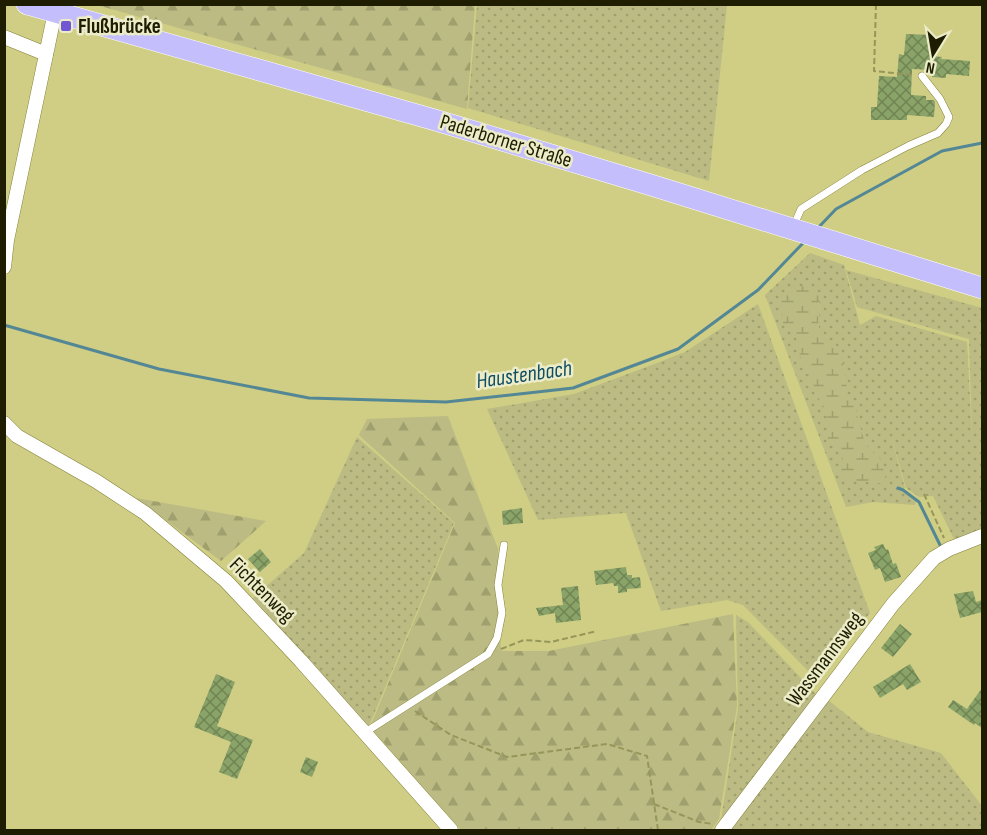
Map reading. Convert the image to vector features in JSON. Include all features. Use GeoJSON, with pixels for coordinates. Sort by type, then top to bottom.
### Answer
{"type":"FeatureCollection","features":[{"type":"Feature","properties":{"kind":"main road","name":"Paderborner Straße"},"geometry":{"type":"LineString","coordinates":[[27,4],[56,8],[435,120],[982,288]]}},
{"type":"Feature","properties":{"kind":"street"},"geometry":{"type":"LineString","coordinates":[[4,267],[7,240],[56,8]]}},
{"type":"Feature","properties":{"kind":"street"},"geometry":{"type":"LineString","coordinates":[[4,38],[46,54]]}},
{"type":"Feature","properties":{"kind":"street","name":"Fichtenweg"},"geometry":{"type":"LineString","coordinates":[[4,423],[17,436],[96,481],[145,513],[226,581],[301,661],[451,831]]}},
{"type":"Feature","properties":{"kind":"street","name":"Wassmannsweg"},"geometry":{"type":"LineString","coordinates":[[725,828],[893,604],[934,558],[949,549],[982,536]]}},
{"type":"Feature","properties":{"kind":"lane"},"geometry":{"type":"LineString","coordinates":[[794,230],[801,209],[862,170],[938,133],[946,124],[949,117],[940,99],[921,76]]}},
{"type":"Feature","properties":{"kind":"lane"},"geometry":{"type":"LineString","coordinates":[[364,733],[488,654],[497,638],[502,613],[498,585],[504,545]]}},
{"type":"Feature","properties":{"kind":"path"},"geometry":{"type":"LineString","coordinates":[[876,4],[874,71],[921,76]]}},
{"type":"Feature","properties":{"kind":"path"},"geometry":{"type":"LineString","coordinates":[[924,494],[949,549]]}},
{"type":"Feature","properties":{"kind":"path"},"geometry":{"type":"LineString","coordinates":[[488,654],[525,640],[551,642],[597,632]]}},
{"type":"Feature","properties":{"kind":"path"},"geometry":{"type":"LineString","coordinates":[[410,703],[416,712],[451,735],[507,756],[607,744],[647,756],[658,831]]}},
{"type":"Feature","properties":{"kind":"path"},"geometry":{"type":"LineString","coordinates":[[654,804],[699,822],[725,828]]}},
{"type":"Feature","properties":{"kind":"green space"},"geometry":{"type":"Polygon","coordinates":[[[97,5],[475,5],[467,109],[97,5]]]}},
{"type":"Feature","properties":{"kind":"green space"},"geometry":{"type":"Polygon","coordinates":[[[477,5],[727,5],[709,181],[468,108],[477,5]]]}},
{"type":"Feature","properties":{"kind":"green space"},"geometry":{"type":"Polygon","coordinates":[[[810,253],[844,265],[860,325],[876,316],[967,342],[972,435],[969,339],[857,307],[846,270],[982,308],[982,529],[954,539],[933,496],[919,497],[906,488],[890,432],[905,488],[902,491],[916,502],[915,505],[873,502],[846,507],[765,295],[810,253]]]}},
{"type":"Feature","properties":{"kind":"green space"},"geometry":{"type":"Polygon","coordinates":[[[804,286],[819,295],[820,333],[836,345],[841,352],[846,392],[854,404],[865,444],[881,460],[887,484],[848,480],[841,470],[843,456],[828,442],[828,421],[811,379],[804,371],[796,332],[783,323],[781,300],[791,288],[804,286]]]}},
{"type":"Feature","properties":{"kind":"green space"},"geometry":{"type":"Polygon","coordinates":[[[758,304],[870,613],[816,679],[743,605],[727,600],[661,611],[626,513],[538,520],[487,409],[574,394],[649,366],[685,352],[758,304]]]}},
{"type":"Feature","properties":{"kind":"green space"},"geometry":{"type":"Polygon","coordinates":[[[448,416],[498,549],[497,585],[501,651],[549,651],[733,614],[737,706],[719,819],[711,830],[461,830],[370,727],[455,523],[359,435],[367,419],[448,416]]]}},
{"type":"Feature","properties":{"kind":"green space"},"geometry":{"type":"Polygon","coordinates":[[[357,437],[454,523],[369,726],[253,598],[304,553],[357,437]]]}},
{"type":"Feature","properties":{"kind":"green space"},"geometry":{"type":"Polygon","coordinates":[[[136,498],[266,521],[221,561],[136,498]]]}},
{"type":"Feature","properties":{"kind":"green space"},"geometry":{"type":"Polygon","coordinates":[[[736,615],[748,622],[816,694],[721,820],[738,708],[736,615]]]}},
{"type":"Feature","properties":{"kind":"green space"},"geometry":{"type":"Polygon","coordinates":[[[828,700],[868,732],[941,753],[982,806],[982,830],[731,830],[828,700]]]}},
{"type":"Feature","properties":{"kind":"building"},"geometry":{"type":"Polygon","coordinates":[[[906,34],[933,35],[932,56],[942,57],[941,59],[970,61],[969,76],[946,74],[946,78],[932,77],[932,70],[912,69],[911,95],[926,96],[926,100],[934,100],[934,117],[907,115],[907,120],[871,120],[871,107],[877,107],[879,76],[897,77],[899,54],[904,55],[906,34]]]}},
{"type":"Feature","properties":{"kind":"building"},"geometry":{"type":"Polygon","coordinates":[[[522,508],[523,523],[503,525],[502,511],[522,508]]]}},
{"type":"Feature","properties":{"kind":"building"},"geometry":{"type":"Polygon","coordinates":[[[883,544],[886,550],[888,549],[893,564],[896,563],[901,577],[885,582],[880,568],[875,570],[868,553],[876,550],[874,547],[883,544]]]}},
{"type":"Feature","properties":{"kind":"building"},"geometry":{"type":"Polygon","coordinates":[[[260,549],[271,562],[260,572],[248,559],[260,549]]]}},
{"type":"Feature","properties":{"kind":"building"},"geometry":{"type":"Polygon","coordinates":[[[626,567],[627,575],[632,575],[632,578],[640,577],[641,588],[627,589],[627,592],[618,593],[618,586],[614,586],[613,583],[596,585],[594,571],[626,567]]]}},
{"type":"Feature","properties":{"kind":"building"},"geometry":{"type":"Polygon","coordinates":[[[578,586],[581,620],[556,623],[555,613],[539,616],[536,608],[563,605],[561,588],[578,586]]]}},
{"type":"Feature","properties":{"kind":"building"},"geometry":{"type":"Polygon","coordinates":[[[973,591],[976,602],[982,600],[982,612],[960,618],[954,594],[973,591]]]}},
{"type":"Feature","properties":{"kind":"building"},"geometry":{"type":"Polygon","coordinates":[[[900,624],[912,634],[893,657],[881,648],[900,624]]]}},
{"type":"Feature","properties":{"kind":"building"},"geometry":{"type":"Polygon","coordinates":[[[910,664],[921,682],[907,690],[903,684],[880,698],[873,687],[910,664]]]}},
{"type":"Feature","properties":{"kind":"building"},"geometry":{"type":"Polygon","coordinates":[[[216,674],[235,682],[217,726],[253,740],[237,779],[219,772],[231,742],[194,727],[216,674]]]}},
{"type":"Feature","properties":{"kind":"building"},"geometry":{"type":"Polygon","coordinates":[[[982,688],[982,728],[948,707],[953,700],[967,709],[982,688]]]}},
{"type":"Feature","properties":{"kind":"building"},"geometry":{"type":"Polygon","coordinates":[[[306,757],[318,762],[312,777],[300,772],[306,757]]]}},
{"type":"Feature","properties":{"kind":"waterway","name":"Haustenbach"},"geometry":{"type":"LineString","coordinates":[[817,229],[836,209],[942,151],[982,143]]}},
{"type":"Feature","properties":{"kind":"waterway","name":"Haustenbach"},"geometry":{"type":"LineString","coordinates":[[4,325],[159,369],[309,398],[446,402],[573,388],[678,349],[758,290],[804,242]]}},
{"type":"Feature","properties":{"kind":"waterway"},"geometry":{"type":"LineString","coordinates":[[898,488],[919,502],[940,545]]}},
{"type":"Feature","properties":{"kind":"place","name":"Flußbrücke"},"geometry":{"type":"Point","coordinates":[66,26]}}]}
